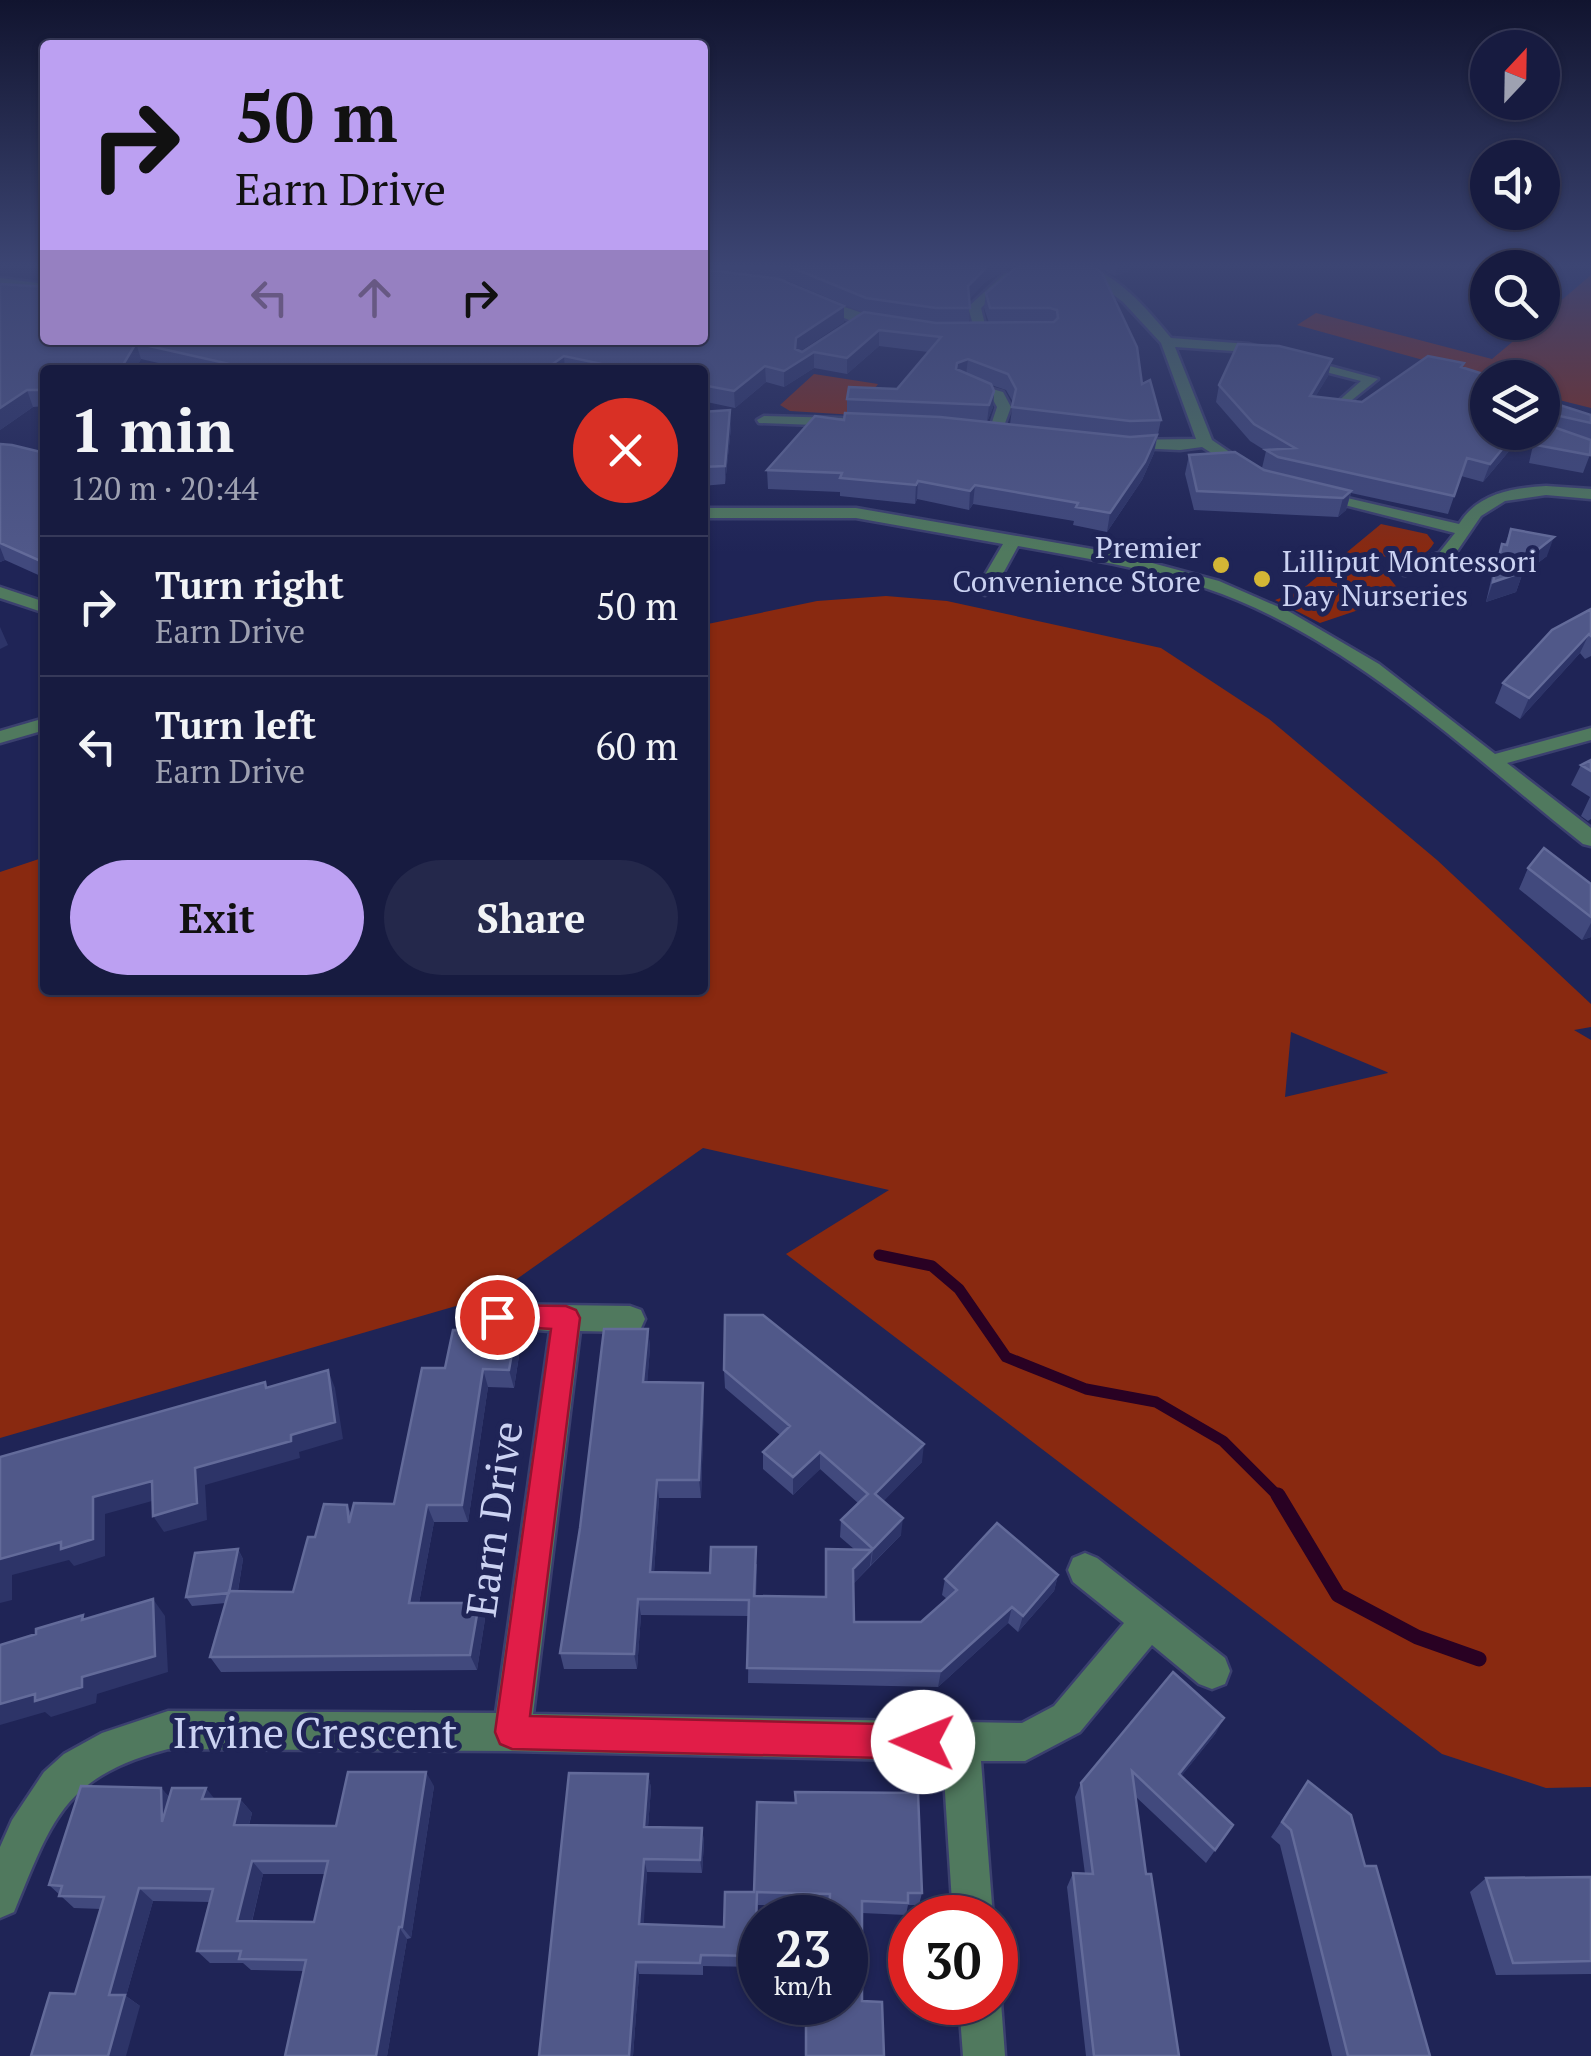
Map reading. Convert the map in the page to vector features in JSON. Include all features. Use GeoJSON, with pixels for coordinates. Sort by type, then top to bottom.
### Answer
{"type":"FeatureCollection","features":[{"type":"Feature","properties":{"kind":"street"},"geometry":{"type":"LineString","coordinates":[[1174,361],[1205,442],[1267,482]]}},
{"type":"Feature","properties":{"kind":"street"},"geometry":{"type":"LineString","coordinates":[[1299,361],[1371,379],[1342,404]]}},
{"type":"Feature","properties":{"kind":"street"},"geometry":{"type":"LineString","coordinates":[[965,383],[998,395],[1004,407],[996,431]]}},
{"type":"Feature","properties":{"kind":"street"},"geometry":{"type":"LineString","coordinates":[[764,420],[852,423]]}},
{"type":"Feature","properties":{"kind":"street"},"geometry":{"type":"LineString","coordinates":[[978,430],[1014,433]]}},
{"type":"Feature","properties":{"kind":"street"},"geometry":{"type":"LineString","coordinates":[[1102,444],[1180,446],[1205,442]]}},
{"type":"Feature","properties":{"kind":"street"},"geometry":{"type":"LineString","coordinates":[[1405,570],[1444,558],[1454,549],[1477,510],[1509,496],[1554,491],[1591,494]]}},
{"type":"Feature","properties":{"kind":"street"},"geometry":{"type":"LineString","coordinates":[[1306,492],[1463,530]]}},
{"type":"Feature","properties":{"kind":"street"},"geometry":{"type":"LineString","coordinates":[[708,513],[856,513],[1115,558],[1213,585],[1249,600],[1372,668],[1591,839]]}},
{"type":"Feature","properties":{"kind":"street"},"geometry":{"type":"LineString","coordinates":[[985,590],[1014,540]]}},
{"type":"Feature","properties":{"kind":"street"},"geometry":{"type":"LineString","coordinates":[[0,592],[40,606]]}},
{"type":"Feature","properties":{"kind":"street"},"geometry":{"type":"LineString","coordinates":[[0,737],[40,725]]}},
{"type":"Feature","properties":{"kind":"street"},"geometry":{"type":"LineString","coordinates":[[1491,761],[1591,734]]}},
{"type":"Feature","properties":{"kind":"street"},"geometry":{"type":"LineString","coordinates":[[497,1317],[630,1319]]}},
{"type":"Feature","properties":{"kind":"street","name":"Earn Drive"},"geometry":{"type":"LineString","coordinates":[[512,1732],[566,1318]]}},
{"type":"Feature","properties":{"kind":"street"},"geometry":{"type":"LineString","coordinates":[[1085,1570],[1212,1671]]}},
{"type":"Feature","properties":{"kind":"street","name":"Irvine Crescent"},"geometry":{"type":"LineString","coordinates":[[0,1898],[9,1848],[59,1780],[89,1756],[132,1738],[168,1730],[1025,1742],[1068,1719],[1149,1621]]}},
{"type":"Feature","properties":{"kind":"street"},"geometry":{"type":"LineString","coordinates":[[960,1743],[972,1895]]}},
{"type":"Feature","properties":{"kind":"street"},"geometry":{"type":"LineString","coordinates":[[982,2025],[984,2056]]}},
{"type":"Feature","properties":{"kind":"shaded area"},"geometry":{"type":"Polygon","coordinates":[[[1427,361],[1470,361],[1470,373],[1427,361]]]}},
{"type":"Feature","properties":{"kind":"shaded area"},"geometry":{"type":"Polygon","coordinates":[[[1560,361],[1591,361],[1591,408],[1560,400],[1560,361]]]}},
{"type":"Feature","properties":{"kind":"shaded area"},"geometry":{"type":"Polygon","coordinates":[[[814,374],[878,384],[855,415],[790,411],[780,405],[814,374]]]}},
{"type":"Feature","properties":{"kind":"shaded area"},"geometry":{"type":"Polygon","coordinates":[[[1381,524],[1427,534],[1434,543],[1416,557],[1377,555],[1366,566],[1387,575],[1403,595],[1320,623],[1275,600],[1300,591],[1381,524]]]}},
{"type":"Feature","properties":{"kind":"shaded area"},"geometry":{"type":"Polygon","coordinates":[[[886,596],[947,601],[1161,648],[1269,719],[1437,860],[1591,1004],[1591,1027],[1574,1030],[1591,1040],[1591,1787],[1546,1788],[1442,1754],[786,1254],[889,1190],[703,1148],[494,1295],[0,1438],[0,872],[40,859],[40,995],[708,995],[708,624],[817,601],[886,596]],[[1291,1032],[1285,1097],[1388,1073],[1291,1032]]]}},
{"type":"Feature","properties":{"kind":"building"},"geometry":{"type":"Polygon","coordinates":[[[0,361],[125,361],[123,365],[40,365],[40,390],[27,390],[0,408],[0,361]]]}},
{"type":"Feature","properties":{"kind":"building"},"geometry":{"type":"Polygon","coordinates":[[[216,361],[557,361],[551,365],[234,365],[216,361]]]}},
{"type":"Feature","properties":{"kind":"building"},"geometry":{"type":"Polygon","coordinates":[[[587,361],[800,361],[784,371],[765,366],[734,391],[708,386],[708,365],[606,365],[587,361]]]}},
{"type":"Feature","properties":{"kind":"building"},"geometry":{"type":"Polygon","coordinates":[[[921,361],[963,361],[957,363],[956,369],[991,384],[994,391],[989,405],[847,399],[849,387],[897,389],[921,361]]]}},
{"type":"Feature","properties":{"kind":"building"},"geometry":{"type":"Polygon","coordinates":[[[973,361],[1139,361],[1142,384],[1150,380],[1161,420],[1130,421],[1012,407],[1016,389],[1008,374],[973,361]]]}},
{"type":"Feature","properties":{"kind":"building"},"geometry":{"type":"Polygon","coordinates":[[[1230,361],[1331,361],[1310,396],[1362,402],[1421,361],[1453,361],[1464,363],[1461,367],[1470,370],[1470,450],[1501,450],[1490,464],[1467,458],[1454,496],[1278,457],[1266,450],[1295,448],[1254,424],[1219,385],[1230,361]]]}},
{"type":"Feature","properties":{"kind":"building"},"geometry":{"type":"Polygon","coordinates":[[[1560,405],[1591,415],[1591,423],[1560,416],[1560,405]]]}},
{"type":"Feature","properties":{"kind":"building"},"geometry":{"type":"Polygon","coordinates":[[[730,410],[725,466],[708,467],[708,412],[730,410]]]}},
{"type":"Feature","properties":{"kind":"building"},"geometry":{"type":"Polygon","coordinates":[[[845,413],[940,417],[1130,437],[1157,435],[1145,462],[1110,513],[1076,507],[1078,503],[975,485],[970,491],[918,481],[916,485],[840,478],[842,473],[767,470],[815,416],[844,420],[845,413]]]}},
{"type":"Feature","properties":{"kind":"building"},"geometry":{"type":"Polygon","coordinates":[[[1560,429],[1591,440],[1590,455],[1560,449],[1560,429]]]}},
{"type":"Feature","properties":{"kind":"building"},"geometry":{"type":"Polygon","coordinates":[[[0,444],[40,452],[40,561],[0,543],[0,444]]]}},
{"type":"Feature","properties":{"kind":"building"},"geometry":{"type":"Polygon","coordinates":[[[1235,452],[1264,470],[1351,491],[1343,498],[1197,491],[1189,455],[1235,452]]]}},
{"type":"Feature","properties":{"kind":"building"},"geometry":{"type":"Polygon","coordinates":[[[1511,529],[1554,537],[1526,559],[1523,572],[1493,582],[1502,544],[1507,545],[1511,529]]]}},
{"type":"Feature","properties":{"kind":"building"},"geometry":{"type":"Polygon","coordinates":[[[1591,609],[1591,636],[1529,698],[1503,683],[1552,630],[1591,609]]]}},
{"type":"Feature","properties":{"kind":"building"},"geometry":{"type":"Polygon","coordinates":[[[1544,848],[1591,884],[1591,917],[1528,868],[1544,848]]]}},
{"type":"Feature","properties":{"kind":"building"},"geometry":{"type":"Polygon","coordinates":[[[725,1315],[763,1315],[924,1444],[875,1494],[903,1518],[873,1549],[841,1520],[868,1494],[820,1452],[793,1477],[763,1452],[790,1426],[724,1370],[725,1315]]]}},
{"type":"Feature","properties":{"kind":"building"},"geometry":{"type":"Polygon","coordinates":[[[604,1329],[648,1329],[643,1382],[703,1383],[699,1480],[657,1480],[650,1572],[710,1573],[711,1547],[756,1547],[754,1596],[826,1597],[826,1549],[872,1550],[853,1569],[854,1622],[921,1622],[957,1590],[945,1579],[997,1523],[1058,1575],[1023,1616],[1012,1607],[941,1671],[747,1668],[749,1600],[638,1599],[634,1654],[560,1653],[604,1329]]]}},
{"type":"Feature","properties":{"kind":"building"},"geometry":{"type":"Polygon","coordinates":[[[453,1330],[516,1331],[509,1370],[483,1369],[462,1505],[427,1505],[409,1603],[479,1603],[470,1655],[210,1657],[229,1591],[293,1592],[308,1537],[315,1537],[324,1504],[347,1505],[349,1523],[354,1503],[394,1504],[422,1368],[445,1368],[453,1330]]]}},
{"type":"Feature","properties":{"kind":"building"},"geometry":{"type":"Polygon","coordinates":[[[328,1370],[335,1422],[291,1435],[291,1441],[195,1468],[197,1503],[153,1516],[152,1481],[93,1497],[93,1539],[61,1549],[61,1542],[0,1559],[0,1457],[265,1382],[266,1388],[328,1370]]]}},
{"type":"Feature","properties":{"kind":"building"},"geometry":{"type":"Polygon","coordinates":[[[238,1549],[229,1593],[186,1597],[195,1553],[238,1549]]]}},
{"type":"Feature","properties":{"kind":"building"},"geometry":{"type":"Polygon","coordinates":[[[153,1599],[155,1656],[82,1677],[82,1687],[35,1701],[35,1694],[0,1704],[0,1645],[36,1634],[36,1629],[153,1599]]]}},
{"type":"Feature","properties":{"kind":"building"},"geometry":{"type":"Polygon","coordinates":[[[1173,1672],[1224,1718],[1179,1774],[1233,1825],[1215,1850],[1132,1771],[1179,2056],[1094,2056],[1073,1873],[1093,1874],[1081,1783],[1173,1672]]]}},
{"type":"Feature","properties":{"kind":"building"},"geometry":{"type":"Polygon","coordinates":[[[348,1772],[426,1772],[402,1927],[376,2056],[285,2056],[306,1960],[239,1959],[241,1951],[197,1951],[213,1889],[139,1888],[109,1995],[125,1995],[108,2056],[31,2056],[50,1993],[75,1994],[104,1897],[59,1896],[62,1886],[49,1885],[81,1786],[161,1788],[162,1822],[172,1788],[206,1788],[202,1799],[240,1799],[234,1825],[336,1826],[348,1772]],[[252,1861],[237,1921],[314,1922],[328,1861],[252,1861]]]}},
{"type":"Feature","properties":{"kind":"building"},"geometry":{"type":"Polygon","coordinates":[[[569,1773],[648,1774],[644,1827],[702,1828],[700,1860],[644,1859],[639,1924],[724,1927],[725,1892],[754,1892],[757,1802],[796,1803],[795,1792],[918,1793],[922,1893],[888,1895],[888,1902],[868,1901],[868,1895],[738,1895],[738,1956],[701,1955],[700,1963],[636,1962],[629,2056],[539,2056],[569,1773]]]}},
{"type":"Feature","properties":{"kind":"building"},"geometry":{"type":"Polygon","coordinates":[[[1308,1781],[1351,1815],[1365,1866],[1376,1866],[1430,2056],[1348,2056],[1291,1830],[1282,1822],[1308,1781]]]}},
{"type":"Feature","properties":{"kind":"building"},"geometry":{"type":"Polygon","coordinates":[[[1591,1877],[1591,1961],[1513,1963],[1486,1878],[1591,1877]]]}},
{"type":"Feature","properties":{"kind":"building"},"geometry":{"type":"Polygon","coordinates":[[[868,2001],[882,2002],[884,2056],[806,2056],[806,2025],[868,2025],[868,2001]]]}},
{"type":"Feature","properties":{"kind":"waterway"},"geometry":{"type":"LineString","coordinates":[[879,1255],[932,1266],[959,1289],[1006,1357],[1086,1389],[1156,1402],[1223,1441],[1279,1497]]}},
{"type":"Feature","properties":{"kind":"waterway"},"geometry":{"type":"LineString","coordinates":[[1278,1495],[1338,1595],[1417,1637],[1479,1659]]}},
{"type":"Feature","properties":{"kind":"place","name":"Premier Convenience Store"},"geometry":{"type":"Point","coordinates":[1221,565]}},
{"type":"Feature","properties":{"kind":"place","name":"Lilliput Montessori Day Nurseries"},"geometry":{"type":"Point","coordinates":[1262,579]}},
{"type":"Feature","properties":{"kind":"route"},"geometry":{"type":"LineString","coordinates":[[497,1317],[566,1318],[512,1732],[923,1742]]}}]}
